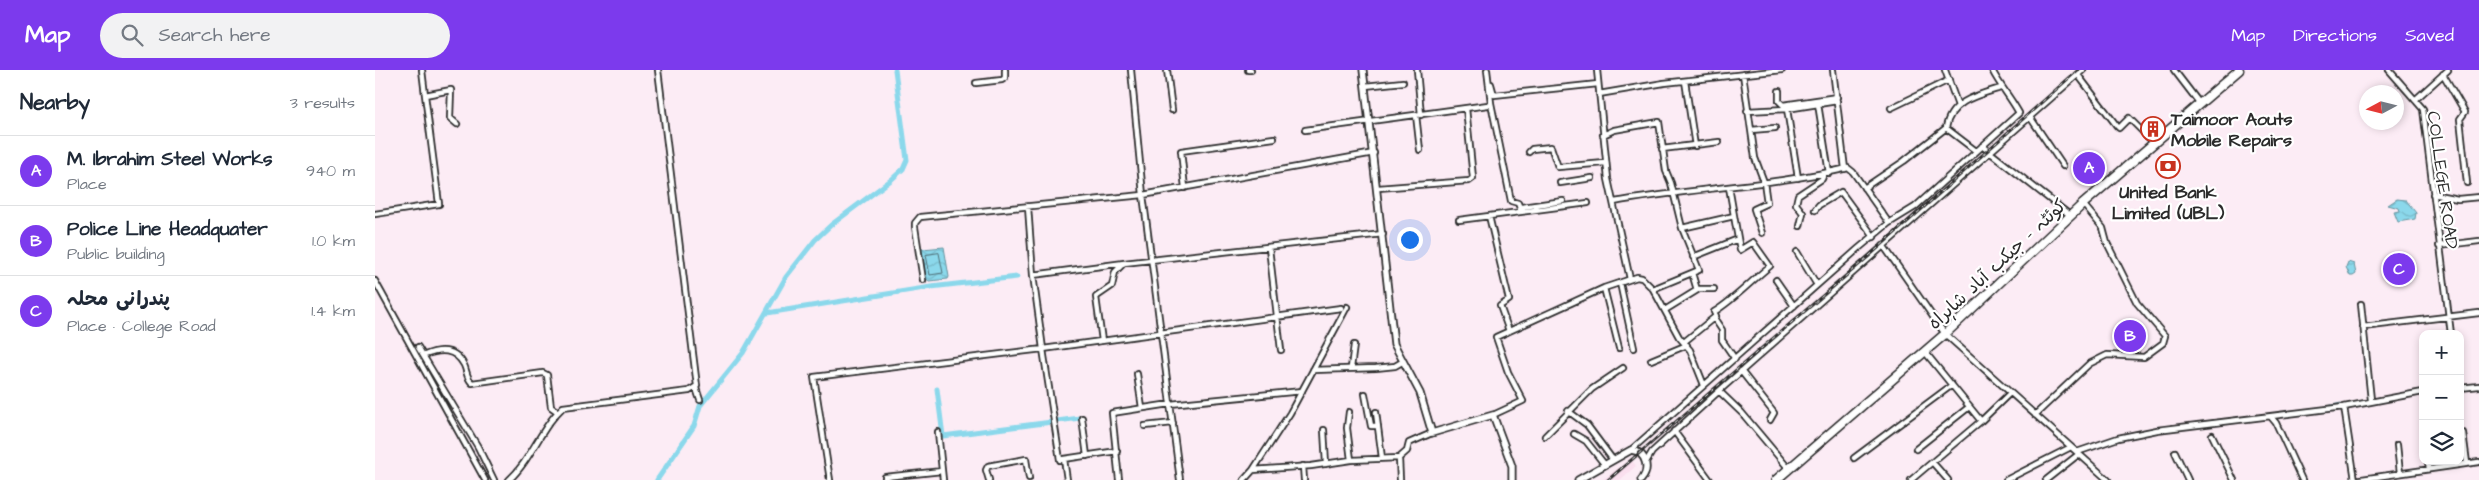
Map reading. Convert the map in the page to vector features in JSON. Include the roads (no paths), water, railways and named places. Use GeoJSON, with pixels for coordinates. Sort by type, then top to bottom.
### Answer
{"type":"FeatureCollection","features":[{"type":"Feature","properties":{"kind":"highway","name":"کوئٹہ - جیکب آباد شاہراہ"},"geometry":{"type":"LineString","coordinates":[[1776,480],[1925,352],[2083,204],[2236,71]]}},
{"type":"Feature","properties":{"kind":"street"},"geometry":{"type":"LineString","coordinates":[[375,214],[439,204],[422,70]]}},
{"type":"Feature","properties":{"kind":"street"},"geometry":{"type":"LineString","coordinates":[[658,70],[696,388],[700,400]]}},
{"type":"Feature","properties":{"kind":"street"},"geometry":{"type":"LineString","coordinates":[[976,82],[1002,80],[1005,78],[1005,70]]}},
{"type":"Feature","properties":{"kind":"street"},"geometry":{"type":"LineString","coordinates":[[1131,70],[1143,195],[1180,480]]}},
{"type":"Feature","properties":{"kind":"street"},"geometry":{"type":"LineString","coordinates":[[1167,70],[1172,110]]}},
{"type":"Feature","properties":{"kind":"street"},"geometry":{"type":"LineString","coordinates":[[1363,70],[1378,188],[1394,344],[1420,393],[1432,434]]}},
{"type":"Feature","properties":{"kind":"street"},"geometry":{"type":"LineString","coordinates":[[1417,70],[1420,150]]}},
{"type":"Feature","properties":{"kind":"street"},"geometry":{"type":"LineString","coordinates":[[1488,70],[1495,95],[1598,84]]}},
{"type":"Feature","properties":{"kind":"street"},"geometry":{"type":"LineString","coordinates":[[1488,70],[1491,103],[1511,202],[1518,203],[1521,210]]}},
{"type":"Feature","properties":{"kind":"street"},"geometry":{"type":"LineString","coordinates":[[1597,70],[1605,163],[1630,279]]}},
{"type":"Feature","properties":{"kind":"street"},"geometry":{"type":"LineString","coordinates":[[1716,70],[1717,77]]}},
{"type":"Feature","properties":{"kind":"street"},"geometry":{"type":"LineString","coordinates":[[1599,94],[1685,81],[1782,70]]}},
{"type":"Feature","properties":{"kind":"street"},"geometry":{"type":"LineString","coordinates":[[1833,70],[1845,169]]}},
{"type":"Feature","properties":{"kind":"street"},"geometry":{"type":"LineString","coordinates":[[1945,70],[1958,106]]}},
{"type":"Feature","properties":{"kind":"street"},"geometry":{"type":"LineString","coordinates":[[1578,480],[1631,450],[1889,223],[1915,207],[2019,113],[2011,98],[2001,88],[1992,70]]}},
{"type":"Feature","properties":{"kind":"street"},"geometry":{"type":"LineString","coordinates":[[1646,462],[1652,452],[1674,431],[2083,70]]}},
{"type":"Feature","properties":{"kind":"street"},"geometry":{"type":"LineString","coordinates":[[2175,70],[2200,104]]}},
{"type":"Feature","properties":{"kind":"street","name":"COLLEGE ROAD"},"geometry":{"type":"LineString","coordinates":[[2389,70],[2423,109],[2450,330]]}},
{"type":"Feature","properties":{"kind":"street"},"geometry":{"type":"LineString","coordinates":[[2415,100],[2448,70]]}},
{"type":"Feature","properties":{"kind":"street"},"geometry":{"type":"LineString","coordinates":[[1743,74],[1755,158],[1764,182],[1767,203],[1754,209],[1762,233]]}},
{"type":"Feature","properties":{"kind":"street"},"geometry":{"type":"LineString","coordinates":[[2443,74],[2465,112],[2460,119],[2467,183]]}},
{"type":"Feature","properties":{"kind":"street"},"geometry":{"type":"LineString","coordinates":[[2078,75],[2119,128],[2129,118],[2155,143]]}},
{"type":"Feature","properties":{"kind":"street"},"geometry":{"type":"LineString","coordinates":[[1891,108],[1949,80]]}},
{"type":"Feature","properties":{"kind":"street"},"geometry":{"type":"LineString","coordinates":[[1685,81],[1695,146]]}},
{"type":"Feature","properties":{"kind":"street"},"geometry":{"type":"LineString","coordinates":[[1365,86],[1403,82]]}},
{"type":"Feature","properties":{"kind":"street"},"geometry":{"type":"LineString","coordinates":[[1864,188],[1905,161],[1946,128],[1951,111],[1985,93],[2001,88]]}},
{"type":"Feature","properties":{"kind":"street"},"geometry":{"type":"LineString","coordinates":[[425,95],[451,90],[450,118],[457,124]]}},
{"type":"Feature","properties":{"kind":"street"},"geometry":{"type":"LineString","coordinates":[[1779,91],[1779,101],[1783,105],[1837,99]]}},
{"type":"Feature","properties":{"kind":"street"},"geometry":{"type":"LineString","coordinates":[[1747,111],[1787,109],[1837,99]]}},
{"type":"Feature","properties":{"kind":"street"},"geometry":{"type":"LineString","coordinates":[[1305,130],[1419,115],[1491,103]]}},
{"type":"Feature","properties":{"kind":"street"},"geometry":{"type":"LineString","coordinates":[[1800,226],[1803,213],[1796,204],[1798,195],[1822,179],[1826,173],[1818,104]]}},
{"type":"Feature","properties":{"kind":"street"},"geometry":{"type":"LineString","coordinates":[[1378,188],[1469,181],[1473,178],[1466,108]]}},
{"type":"Feature","properties":{"kind":"street"},"geometry":{"type":"LineString","coordinates":[[1787,109],[1799,178]]}},
{"type":"Feature","properties":{"kind":"street"},"geometry":{"type":"LineString","coordinates":[[2031,117],[2063,166]]}},
{"type":"Feature","properties":{"kind":"street"},"geometry":{"type":"LineString","coordinates":[[1603,135],[1614,130],[1659,122],[1662,149],[1682,228],[1699,270],[1653,289]]}},
{"type":"Feature","properties":{"kind":"street"},"geometry":{"type":"LineString","coordinates":[[1751,130],[1775,128]]}},
{"type":"Feature","properties":{"kind":"street"},"geometry":{"type":"LineString","coordinates":[[1946,128],[1976,151]]}},
{"type":"Feature","properties":{"kind":"street"},"geometry":{"type":"LineString","coordinates":[[1185,188],[1181,152],[1274,138]]}},
{"type":"Feature","properties":{"kind":"street"},"geometry":{"type":"LineString","coordinates":[[1662,149],[1719,142]]}},
{"type":"Feature","properties":{"kind":"street"},"geometry":{"type":"LineString","coordinates":[[1982,146],[1989,154],[2042,191],[2071,216]]}},
{"type":"Feature","properties":{"kind":"street"},"geometry":{"type":"LineString","coordinates":[[1529,152],[1532,149],[1551,147],[1558,167],[1605,163]]}},
{"type":"Feature","properties":{"kind":"street"},"geometry":{"type":"LineString","coordinates":[[923,280],[915,227],[918,218],[1143,195],[1374,153]]}},
{"type":"Feature","properties":{"kind":"street"},"geometry":{"type":"LineString","coordinates":[[1614,202],[1799,178],[1845,169],[1853,172],[1889,223]]}},
{"type":"Feature","properties":{"kind":"street"},"geometry":{"type":"LineString","coordinates":[[1560,182],[1592,178]]}},
{"type":"Feature","properties":{"kind":"street"},"geometry":{"type":"LineString","coordinates":[[1651,360],[1685,344],[1716,316],[1715,312],[1737,297],[1747,284],[1770,266],[1753,242],[1740,250],[1729,187]]}},
{"type":"Feature","properties":{"kind":"street"},"geometry":{"type":"LineString","coordinates":[[1815,210],[1819,205],[1841,192],[1874,236]]}},
{"type":"Feature","properties":{"kind":"street"},"geometry":{"type":"LineString","coordinates":[[2433,194],[2458,200],[2479,197]]}},
{"type":"Feature","properties":{"kind":"street"},"geometry":{"type":"LineString","coordinates":[[1521,210],[1522,207],[1563,201]]}},
{"type":"Feature","properties":{"kind":"street"},"geometry":{"type":"LineString","coordinates":[[1459,220],[1521,210],[1533,212],[1588,203]]}},
{"type":"Feature","properties":{"kind":"street"},"geometry":{"type":"LineString","coordinates":[[2035,415],[2089,364],[2107,355],[2144,357],[2163,343],[2165,336],[2137,303],[2107,243],[2103,228],[2083,204]]}},
{"type":"Feature","properties":{"kind":"street"},"geometry":{"type":"LineString","coordinates":[[1029,207],[1033,275],[1060,460],[1117,451]]}},
{"type":"Feature","properties":{"kind":"street"},"geometry":{"type":"LineString","coordinates":[[1489,216],[1509,300],[1500,306],[1509,331]]}},
{"type":"Feature","properties":{"kind":"street"},"geometry":{"type":"LineString","coordinates":[[1682,228],[1734,216]]}},
{"type":"Feature","properties":{"kind":"street"},"geometry":{"type":"LineString","coordinates":[[1033,275],[1383,234]]}},
{"type":"Feature","properties":{"kind":"street"},"geometry":{"type":"LineString","coordinates":[[1693,257],[1738,239]]}},
{"type":"Feature","properties":{"kind":"street"},"geometry":{"type":"LineString","coordinates":[[2439,246],[2479,241]]}},
{"type":"Feature","properties":{"kind":"street"},"geometry":{"type":"LineString","coordinates":[[1883,245],[1945,334],[2108,480]]}},
{"type":"Feature","properties":{"kind":"street"},"geometry":{"type":"LineString","coordinates":[[1269,248],[1281,350]]}},
{"type":"Feature","properties":{"kind":"street"},"geometry":{"type":"LineString","coordinates":[[1797,252],[1817,285]]}},
{"type":"Feature","properties":{"kind":"street"},"geometry":{"type":"LineString","coordinates":[[1101,341],[1095,297],[1112,286],[1115,272],[1124,263]]}},
{"type":"Feature","properties":{"kind":"street"},"geometry":{"type":"LineString","coordinates":[[1691,273],[1697,290]]}},
{"type":"Feature","properties":{"kind":"street"},"geometry":{"type":"LineString","coordinates":[[1251,472],[1351,460],[1399,458],[1407,451],[1412,440],[1493,415],[1523,400],[1509,372],[1496,337],[1604,288],[1630,279],[1642,278],[1653,289],[1679,337],[1697,364],[1704,385]]}},
{"type":"Feature","properties":{"kind":"street"},"geometry":{"type":"LineString","coordinates":[[1776,280],[1794,306]]}},
{"type":"Feature","properties":{"kind":"street"},"geometry":{"type":"LineString","coordinates":[[375,281],[485,480]]}},
{"type":"Feature","properties":{"kind":"street"},"geometry":{"type":"LineString","coordinates":[[1620,283],[1634,348]]}},
{"type":"Feature","properties":{"kind":"street"},"geometry":{"type":"LineString","coordinates":[[1604,288],[1619,348]]}},
{"type":"Feature","properties":{"kind":"street"},"geometry":{"type":"LineString","coordinates":[[1665,310],[1697,290],[1714,289]]}},
{"type":"Feature","properties":{"kind":"street"},"geometry":{"type":"LineString","coordinates":[[2361,304],[2371,400]]}},
{"type":"Feature","properties":{"kind":"street"},"geometry":{"type":"LineString","coordinates":[[830,480],[814,377],[1043,349],[1344,307],[1302,391],[1244,480]]}},
{"type":"Feature","properties":{"kind":"street"},"geometry":{"type":"LineString","coordinates":[[2363,327],[2479,313]]}},
{"type":"Feature","properties":{"kind":"street"},"geometry":{"type":"LineString","coordinates":[[1714,318],[1722,330],[1722,340],[1735,359]]}},
{"type":"Feature","properties":{"kind":"street"},"geometry":{"type":"LineString","coordinates":[[1351,368],[1354,345]]}},
{"type":"Feature","properties":{"kind":"street"},"geometry":{"type":"LineString","coordinates":[[418,348],[425,355],[478,447],[494,480]]}},
{"type":"Feature","properties":{"kind":"street"},"geometry":{"type":"LineString","coordinates":[[425,355],[448,350],[453,352],[462,362],[465,373],[472,383],[543,373],[547,375],[551,407],[558,412]]}},
{"type":"Feature","properties":{"kind":"street"},"geometry":{"type":"LineString","coordinates":[[1925,352],[1981,422]]}},
{"type":"Feature","properties":{"kind":"street"},"geometry":{"type":"LineString","coordinates":[[1313,370],[1377,368],[1395,366],[1402,362]]}},
{"type":"Feature","properties":{"kind":"street"},"geometry":{"type":"LineString","coordinates":[[1545,436],[1592,389],[1623,368]]}},
{"type":"Feature","properties":{"kind":"street"},"geometry":{"type":"LineString","coordinates":[[1741,371],[1774,413],[1770,420]]}},
{"type":"Feature","properties":{"kind":"street"},"geometry":{"type":"LineString","coordinates":[[1137,374],[1142,408]]}},
{"type":"Feature","properties":{"kind":"street"},"geometry":{"type":"LineString","coordinates":[[1854,458],[1952,385]]}},
{"type":"Feature","properties":{"kind":"street"},"geometry":{"type":"LineString","coordinates":[[2464,388],[2479,386]]}},
{"type":"Feature","properties":{"kind":"street"},"geometry":{"type":"LineString","coordinates":[[509,480],[517,473],[563,407],[696,388]]}},
{"type":"Feature","properties":{"kind":"street"},"geometry":{"type":"LineString","coordinates":[[1119,480],[1112,413],[1170,404],[1302,391]]}},
{"type":"Feature","properties":{"kind":"street"},"geometry":{"type":"LineString","coordinates":[[1719,391],[1742,413],[1789,469]]}},
{"type":"Feature","properties":{"kind":"street"},"geometry":{"type":"LineString","coordinates":[[1911,480],[1981,422],[2010,393]]}},
{"type":"Feature","properties":{"kind":"street"},"geometry":{"type":"LineString","coordinates":[[2046,480],[2078,453],[2118,438],[2157,430],[2344,407],[2371,400],[2419,393]]}},
{"type":"Feature","properties":{"kind":"street"},"geometry":{"type":"LineString","coordinates":[[1365,394],[1371,426],[1378,426]]}},
{"type":"Feature","properties":{"kind":"street"},"geometry":{"type":"LineString","coordinates":[[1916,449],[1969,407]]}},
{"type":"Feature","properties":{"kind":"street"},"geometry":{"type":"LineString","coordinates":[[2344,407],[2355,480],[2479,462]]}},
{"type":"Feature","properties":{"kind":"street"},"geometry":{"type":"LineString","coordinates":[[1568,411],[1587,424],[1613,460]]}},
{"type":"Feature","properties":{"kind":"street"},"geometry":{"type":"LineString","coordinates":[[1349,412],[1347,428],[1351,460]]}},
{"type":"Feature","properties":{"kind":"street"},"geometry":{"type":"LineString","coordinates":[[1376,412],[1382,458]]}},
{"type":"Feature","properties":{"kind":"street"},"geometry":{"type":"LineString","coordinates":[[1493,415],[1512,466],[1512,480]]}},
{"type":"Feature","properties":{"kind":"street"},"geometry":{"type":"LineString","coordinates":[[2271,417],[2276,423],[2302,480]]}},
{"type":"Feature","properties":{"kind":"street"},"geometry":{"type":"LineString","coordinates":[[1082,418],[1087,456]]}},
{"type":"Feature","properties":{"kind":"street"},"geometry":{"type":"LineString","coordinates":[[1145,426],[1173,422]]}},
{"type":"Feature","properties":{"kind":"street"},"geometry":{"type":"LineString","coordinates":[[1324,430],[1326,464]]}},
{"type":"Feature","properties":{"kind":"street"},"geometry":{"type":"LineString","coordinates":[[1674,431],[1710,480]]}},
{"type":"Feature","properties":{"kind":"street"},"geometry":{"type":"LineString","coordinates":[[938,432],[943,480]]}},
{"type":"Feature","properties":{"kind":"street"},"geometry":{"type":"LineString","coordinates":[[1574,434],[1585,441],[1605,465]]}},
{"type":"Feature","properties":{"kind":"street"},"geometry":{"type":"LineString","coordinates":[[2212,436],[2234,480]]}},
{"type":"Feature","properties":{"kind":"street"},"geometry":{"type":"LineString","coordinates":[[2464,440],[2467,463]]}},
{"type":"Feature","properties":{"kind":"street"},"geometry":{"type":"LineString","coordinates":[[2397,445],[2400,473]]}},
{"type":"Feature","properties":{"kind":"street"},"geometry":{"type":"LineString","coordinates":[[2006,480],[2071,447]]}},
{"type":"Feature","properties":{"kind":"street"},"geometry":{"type":"LineString","coordinates":[[1631,450],[1639,453],[1646,462],[1647,472],[1641,480]]}},
{"type":"Feature","properties":{"kind":"street"},"geometry":{"type":"LineString","coordinates":[[2175,452],[2188,480]]}},
{"type":"Feature","properties":{"kind":"street"},"geometry":{"type":"LineString","coordinates":[[1399,458],[1400,480]]}},
{"type":"Feature","properties":{"kind":"street"},"geometry":{"type":"LineString","coordinates":[[989,480],[986,470],[988,466],[1026,459],[1029,478]]}},
{"type":"Feature","properties":{"kind":"street"},"geometry":{"type":"LineString","coordinates":[[1064,459],[1067,480]]}},
{"type":"Feature","properties":{"kind":"street"},"geometry":{"type":"LineString","coordinates":[[1933,463],[1948,480]]}},
{"type":"Feature","properties":{"kind":"street"},"geometry":{"type":"LineString","coordinates":[[2428,465],[2429,469]]}},
{"type":"Feature","properties":{"kind":"street"},"geometry":{"type":"LineString","coordinates":[[1303,466],[1304,480]]}},
{"type":"Feature","properties":{"kind":"street"},"geometry":{"type":"LineString","coordinates":[[885,480],[885,477],[942,471]]}},
{"type":"Feature","properties":{"kind":"street"},"geometry":{"type":"LineString","coordinates":[[1251,472],[1251,480]]}},
{"type":"Feature","properties":{"kind":"water"},"geometry":{"type":"Polygon","coordinates":[[[2397,199],[2406,200],[2416,213],[2415,219],[2398,222],[2394,212],[2400,211],[2399,208],[2388,205],[2397,199]]]}},
{"type":"Feature","properties":{"kind":"water"},"geometry":{"type":"Polygon","coordinates":[[[944,247],[949,277],[948,279],[929,281],[925,278],[920,252],[922,249],[944,247]]]}},
{"type":"Feature","properties":{"kind":"water"},"geometry":{"type":"Polygon","coordinates":[[[2348,262],[2354,264],[2356,274],[2353,276],[2350,276],[2346,267],[2348,262]]]}},
{"type":"Feature","properties":{"kind":"waterway"},"geometry":{"type":"LineString","coordinates":[[657,480],[694,426],[700,406],[743,353],[786,277],[815,240],[831,225],[903,169],[907,160],[895,70]]}},
{"type":"Feature","properties":{"kind":"waterway"},"geometry":{"type":"LineString","coordinates":[[767,313],[931,287],[1017,277]]}},
{"type":"Feature","properties":{"kind":"waterway"},"geometry":{"type":"LineString","coordinates":[[937,389],[943,436],[1052,422]]}},
{"type":"Feature","properties":{"kind":"waterway"},"geometry":{"type":"LineString","coordinates":[[2313,409],[2341,403]]}},
{"type":"Feature","properties":{"kind":"waterway"},"geometry":{"type":"LineString","coordinates":[[2201,422],[2257,416]]}},
{"type":"Feature","properties":{"kind":"waterway"},"geometry":{"type":"LineString","coordinates":[[1057,421],[1080,418]]}},
{"type":"Feature","properties":{"kind":"waterway"},"geometry":{"type":"LineString","coordinates":[[2146,429],[2170,426]]}},
{"type":"Feature","properties":{"kind":"railway"},"geometry":{"type":"LineString","coordinates":[[1608,480],[1869,256],[2078,70]]}},
{"type":"Feature","properties":{"kind":"place","name":"Taimoor Aouts Mobile Repairs"},"geometry":{"type":"Point","coordinates":[2153,129]}},
{"type":"Feature","properties":{"kind":"place","name":"United Bank Limited (UBL)"},"geometry":{"type":"Point","coordinates":[2168,166]}},
{"type":"Feature","properties":{"kind":"place","name":"M. Ibrahim Steel Works"},"geometry":{"type":"Point","coordinates":[2089,168]}},
{"type":"Feature","properties":{"kind":"place","name":"پندرانی محلہ"},"geometry":{"type":"Point","coordinates":[2399,269]}},
{"type":"Feature","properties":{"kind":"place","name":"Police Line Headquater"},"geometry":{"type":"Point","coordinates":[2130,336]}}]}
